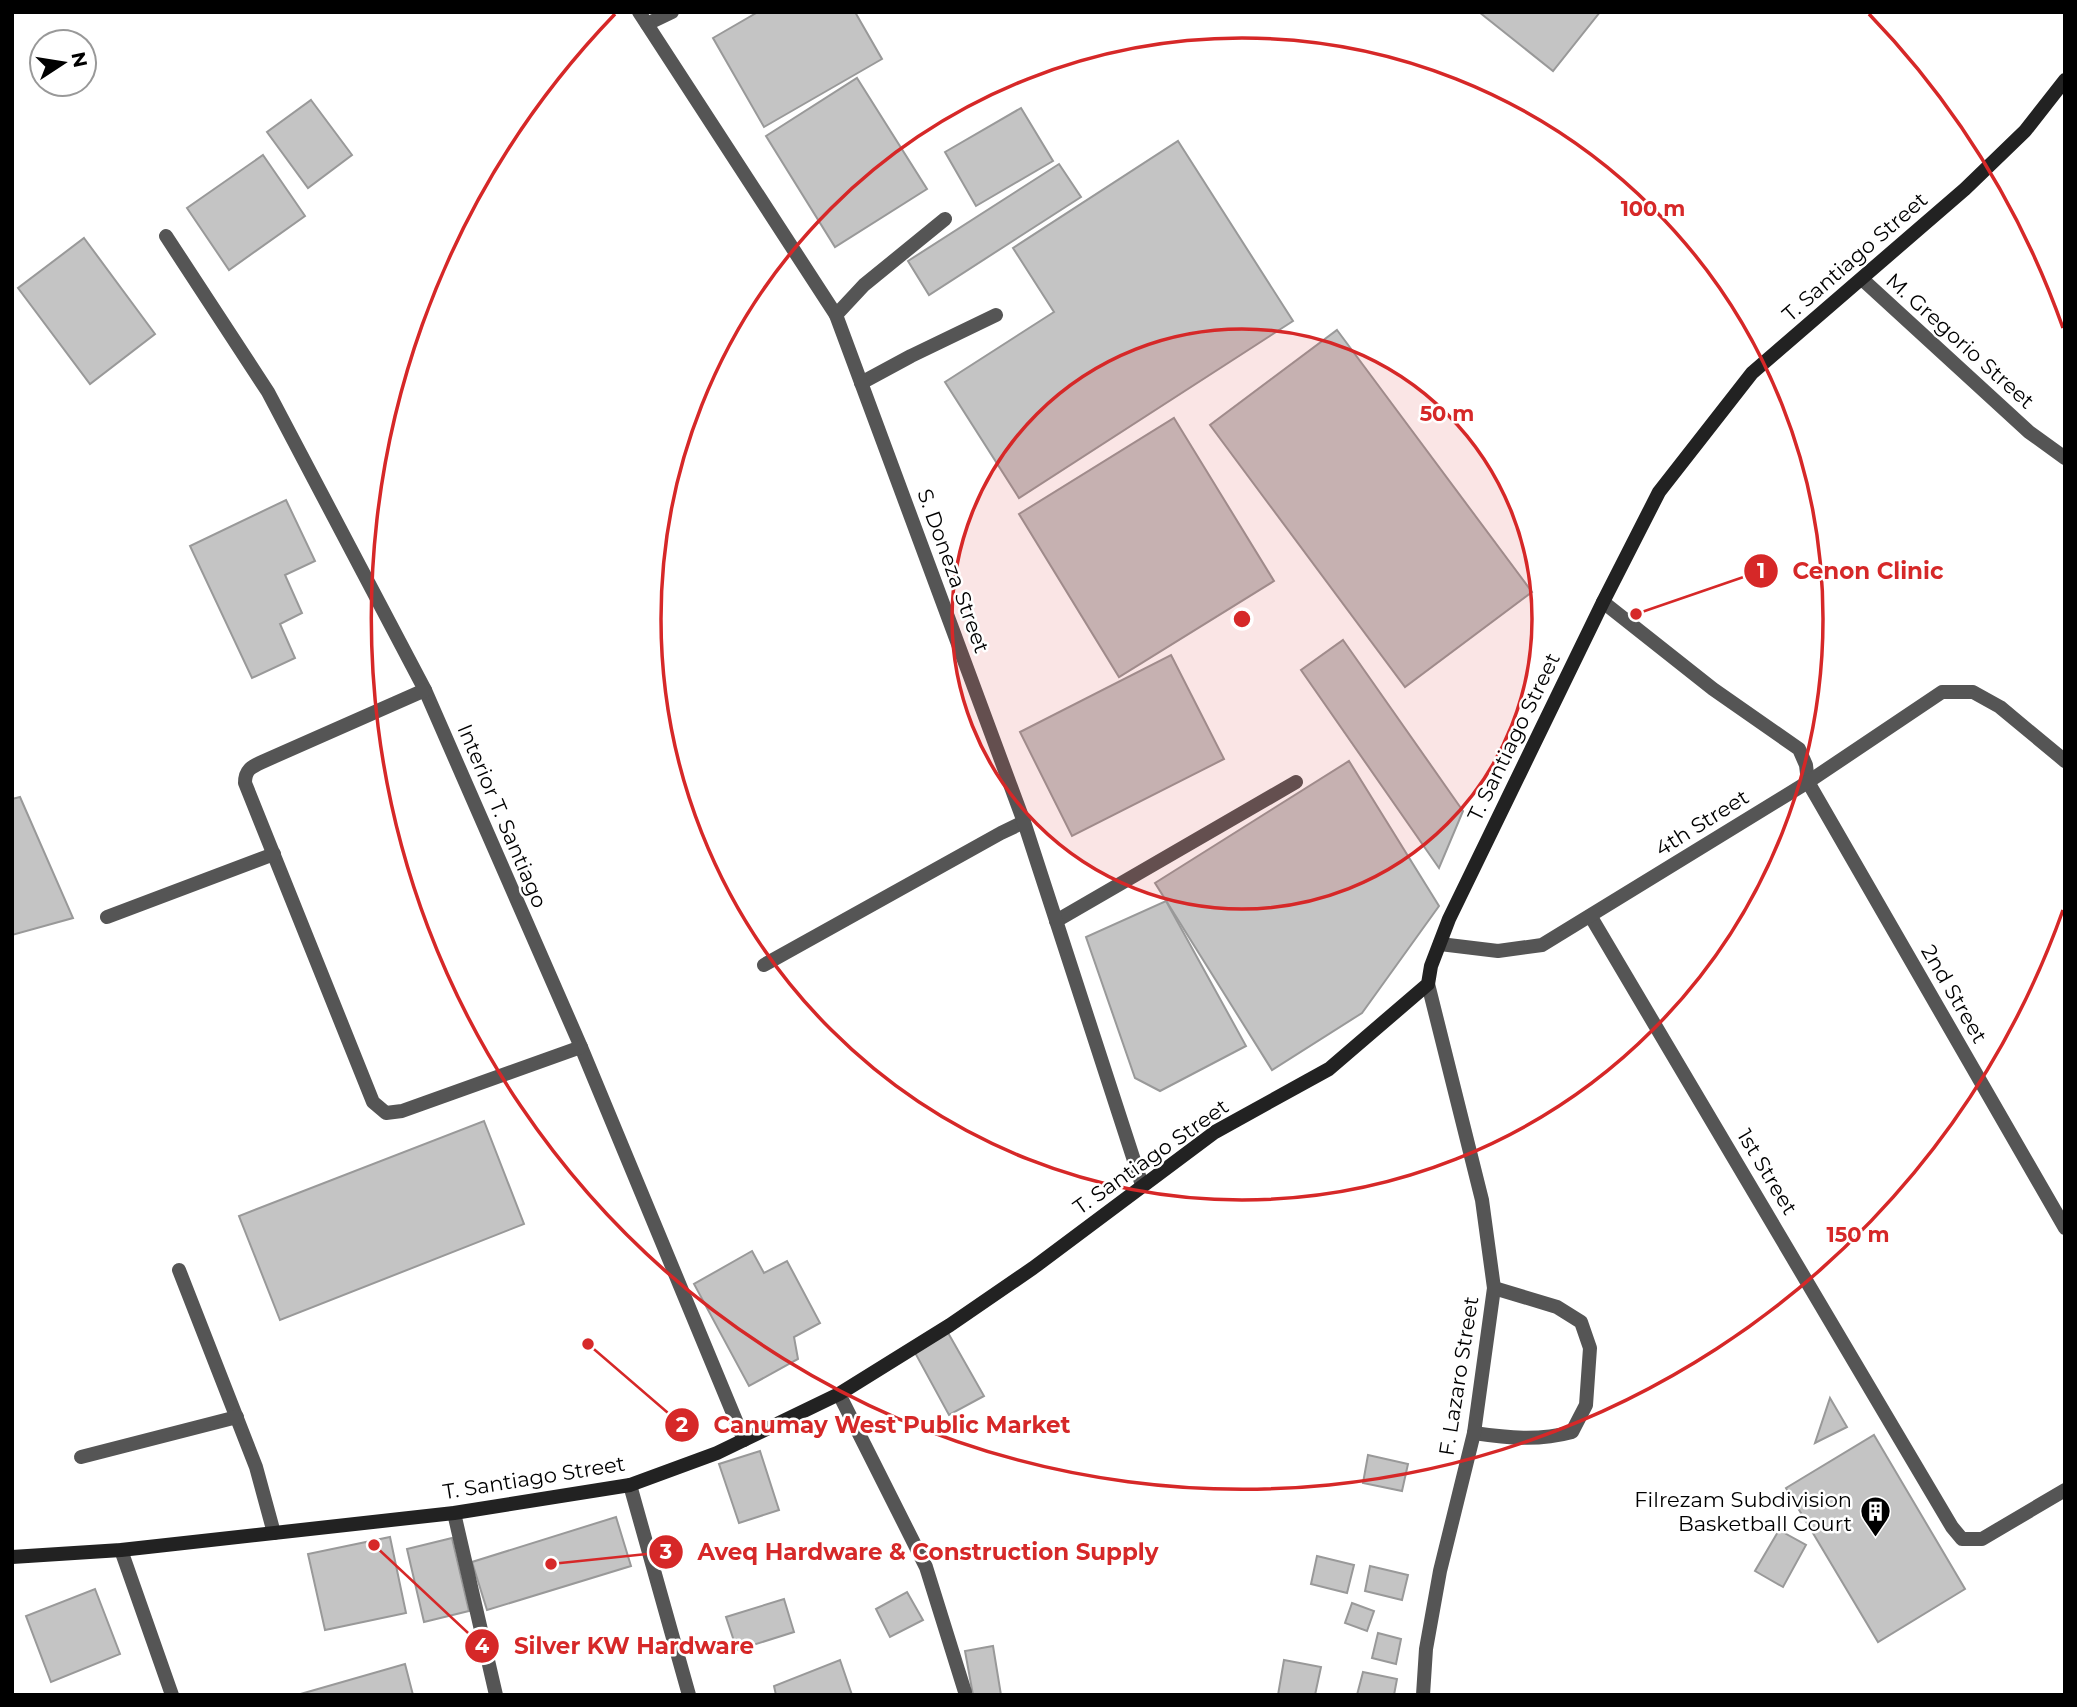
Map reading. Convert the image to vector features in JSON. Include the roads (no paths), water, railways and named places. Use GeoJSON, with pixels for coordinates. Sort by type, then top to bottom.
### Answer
{"type":"FeatureCollection","features":[{"type":"Feature","properties":{"kind":"main road","name":"T. Santiago Street"},"geometry":{"type":"LineString","coordinates":[[12,1557],[121,1550],[454,1514],[630,1485],[717,1452],[839,1394],[950,1325],[1022,1276],[1215,1132],[1329,1069],[1428,984],[1431,966],[1449,919],[1603,602],[1660,492],[1752,373],[1965,190],[2015,141],[2065,80]]}},
{"type":"Feature","properties":{"kind":"street"},"geometry":{"type":"LineString","coordinates":[[643,18],[672,12]]}},
{"type":"Feature","properties":{"kind":"street","name":"S. Doneza Street"},"geometry":{"type":"LineString","coordinates":[[643,18],[836,314],[1024,822],[1142,1185]]}},
{"type":"Feature","properties":{"kind":"street"},"geometry":{"type":"LineString","coordinates":[[836,314],[864,285],[945,219]]}},
{"type":"Feature","properties":{"kind":"street","name":"Interior T. Santiago"},"geometry":{"type":"LineString","coordinates":[[166,236],[268,392],[425,690],[581,1047],[744,1440]]}},
{"type":"Feature","properties":{"kind":"street","name":"M. Gregorio Street"},"geometry":{"type":"LineString","coordinates":[[1862,279],[2029,432],[2065,458]]}},
{"type":"Feature","properties":{"kind":"street"},"geometry":{"type":"LineString","coordinates":[[861,383],[996,315]]}},
{"type":"Feature","properties":{"kind":"street","name":"2nd Street"},"geometry":{"type":"LineString","coordinates":[[1603,602],[1713,689],[1799,749],[1806,765],[1808,782],[2065,1228]]}},
{"type":"Feature","properties":{"kind":"street"},"geometry":{"type":"LineString","coordinates":[[425,690],[250,768],[245,774],[245,783],[373,1102],[386,1113],[402,1111],[581,1047]]}},
{"type":"Feature","properties":{"kind":"street","name":"4th Street"},"geometry":{"type":"LineString","coordinates":[[1440,944],[1498,951],[1542,946],[1808,782],[1942,692],[1973,692],[2000,708],[2065,761]]}},
{"type":"Feature","properties":{"kind":"street"},"geometry":{"type":"LineString","coordinates":[[1056,921],[1296,782]]}},
{"type":"Feature","properties":{"kind":"street"},"geometry":{"type":"LineString","coordinates":[[764,965],[1024,822]]}},
{"type":"Feature","properties":{"kind":"street"},"geometry":{"type":"LineString","coordinates":[[107,917],[274,855]]}},
{"type":"Feature","properties":{"kind":"street","name":"1st Street"},"geometry":{"type":"LineString","coordinates":[[1591,917],[1952,1527],[1962,1539],[1982,1539],[2065,1490]]}},
{"type":"Feature","properties":{"kind":"street","name":"F. Lazaro Street"},"geometry":{"type":"LineString","coordinates":[[1423,1695],[1426,1649],[1440,1571],[1474,1433],[1494,1288],[1482,1200],[1428,984]]}},
{"type":"Feature","properties":{"kind":"street"},"geometry":{"type":"LineString","coordinates":[[179,1270],[256,1467],[275,1533]]}},
{"type":"Feature","properties":{"kind":"street"},"geometry":{"type":"LineString","coordinates":[[1474,1433],[1506,1438],[1549,1438],[1572,1432],[1586,1405],[1590,1348],[1581,1322],[1557,1307],[1494,1288]]}},
{"type":"Feature","properties":{"kind":"street"},"geometry":{"type":"LineString","coordinates":[[839,1394],[926,1566],[965,1692]]}},
{"type":"Feature","properties":{"kind":"street"},"geometry":{"type":"LineString","coordinates":[[81,1457],[237,1417]]}},
{"type":"Feature","properties":{"kind":"street"},"geometry":{"type":"LineString","coordinates":[[630,1485],[689,1695]]}},
{"type":"Feature","properties":{"kind":"street"},"geometry":{"type":"LineString","coordinates":[[454,1514],[496,1695]]}},
{"type":"Feature","properties":{"kind":"street"},"geometry":{"type":"LineString","coordinates":[[121,1550],[172,1695]]}},
{"type":"Feature","properties":{"kind":"place","name":"Cenon Clinic"},"geometry":{"type":"Point","coordinates":[1636,614]}},
{"type":"Feature","properties":{"kind":"place","name":"Canumay West Public Market"},"geometry":{"type":"Point","coordinates":[588,1344]}},
{"type":"Feature","properties":{"kind":"place","name":"Filrezam Subdivision Basketball Court"},"geometry":{"type":"Point","coordinates":[1875,1539]}},
{"type":"Feature","properties":{"kind":"place","name":"Silver KW Hardware"},"geometry":{"type":"Point","coordinates":[374,1545]}},
{"type":"Feature","properties":{"kind":"place","name":"Aveq Hardware & Construction Supply"},"geometry":{"type":"Point","coordinates":[551,1564]}}]}
